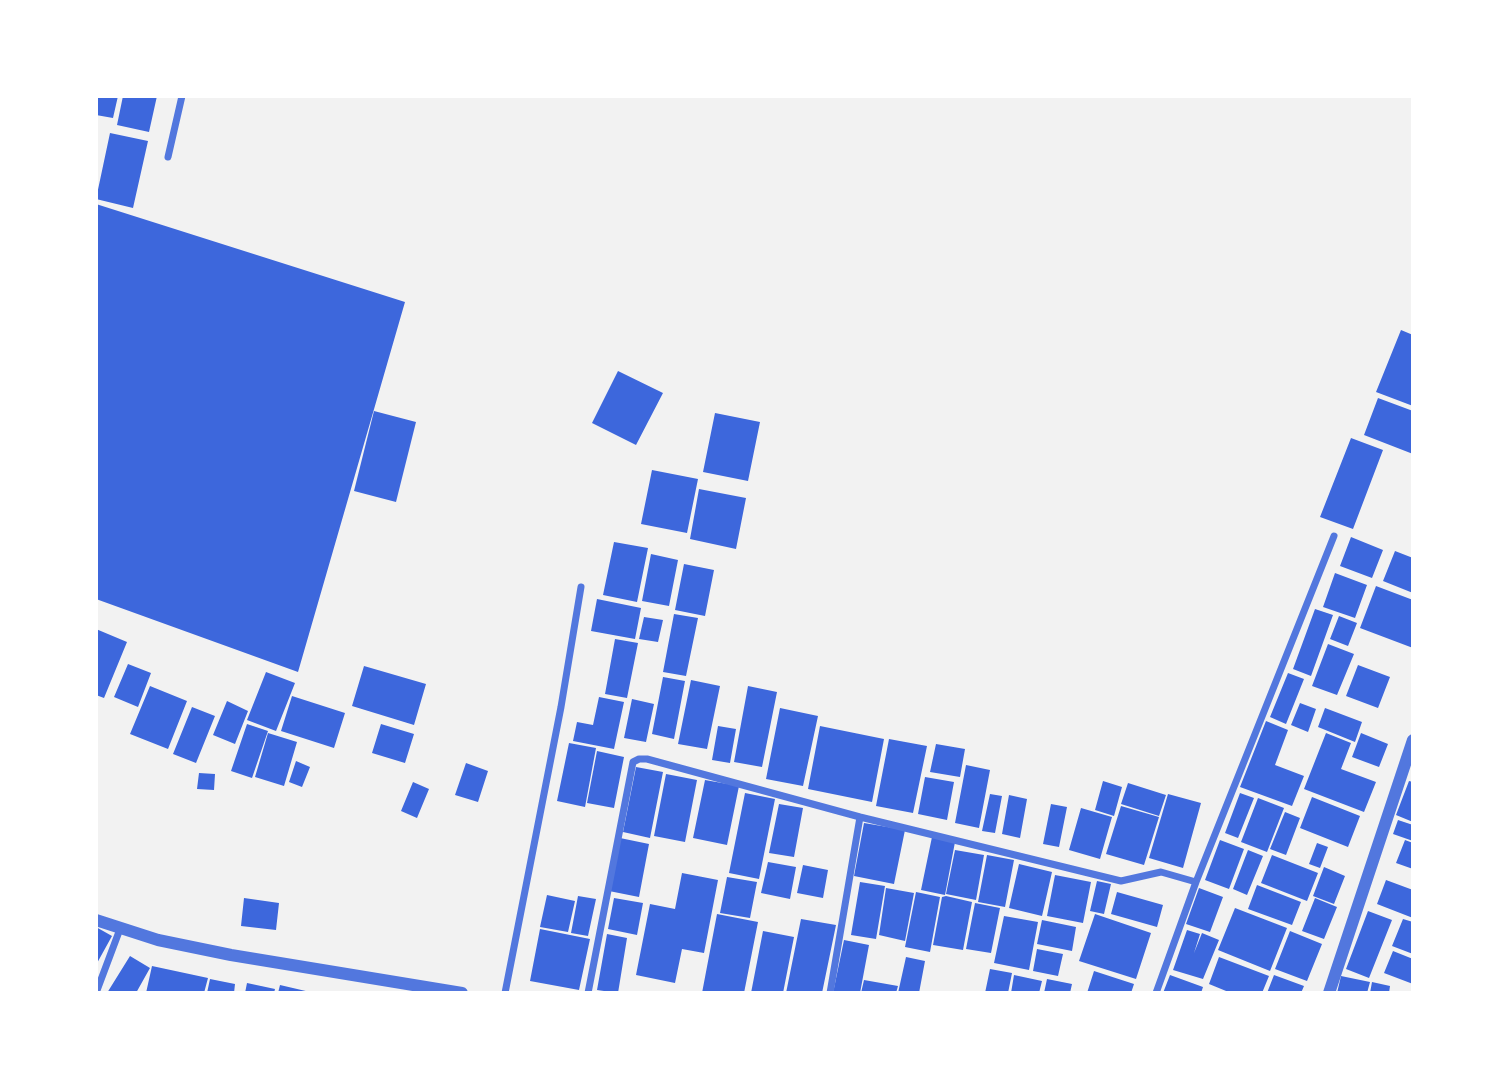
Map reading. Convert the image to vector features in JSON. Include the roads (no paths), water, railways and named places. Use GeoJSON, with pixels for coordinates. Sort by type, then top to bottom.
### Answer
{"type":"FeatureCollection","features":[{"type":"Feature","properties":{"kind":"street"},"geometry":{"type":"LineString","coordinates":[[168,157],[182,96]]}},
{"type":"Feature","properties":{"kind":"street"},"geometry":{"type":"LineString","coordinates":[[1156,993],[1196,881],[1334,536]]}},
{"type":"Feature","properties":{"kind":"street"},"geometry":{"type":"LineString","coordinates":[[505,993],[582,587]]}},
{"type":"Feature","properties":{"kind":"street"},"geometry":{"type":"LineString","coordinates":[[1329,993],[1413,740]]}},
{"type":"Feature","properties":{"kind":"street"},"geometry":{"type":"LineString","coordinates":[[588,993],[632,762],[647,759],[860,817],[1121,881],[1160,873],[1196,881]]}},
{"type":"Feature","properties":{"kind":"street"},"geometry":{"type":"LineString","coordinates":[[830,993],[860,817]]}},
{"type":"Feature","properties":{"kind":"street"},"geometry":{"type":"LineString","coordinates":[[96,920],[158,940],[231,955],[428,990],[462,993]]}},
{"type":"Feature","properties":{"kind":"street"},"geometry":{"type":"LineString","coordinates":[[96,993],[120,929]]}}]}
